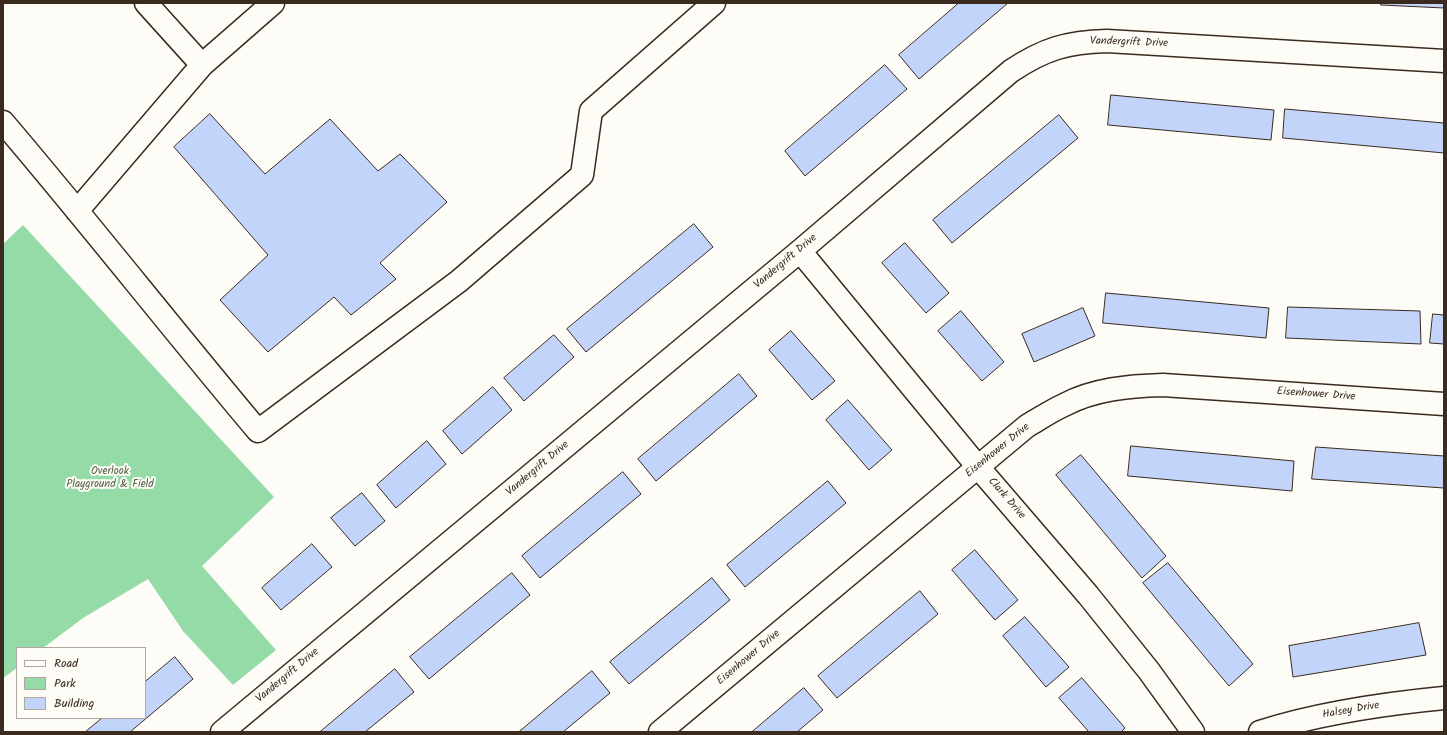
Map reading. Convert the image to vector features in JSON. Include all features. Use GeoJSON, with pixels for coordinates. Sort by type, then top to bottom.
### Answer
{"type":"FeatureCollection","features":[{"type":"Feature","properties":{"kind":"street"},"geometry":{"type":"LineString","coordinates":[[146,3],[202,66]]}},
{"type":"Feature","properties":{"kind":"street"},"geometry":{"type":"LineString","coordinates":[[77,211],[202,66],[273,3]]}},
{"type":"Feature","properties":{"kind":"street"},"geometry":{"type":"LineString","coordinates":[[3,122],[180,339],[258,431],[459,281],[582,175],[592,111],[714,3]]}},
{"type":"Feature","properties":{"kind":"street","name":"Vandergrift Drive"},"geometry":{"type":"LineString","coordinates":[[222,732],[800,251],[1011,71],[1032,57],[1056,47],[1081,42],[1107,41],[1444,61]]}},
{"type":"Feature","properties":{"kind":"street","name":"Clark Drive"},"geometry":{"type":"LineString","coordinates":[[800,251],[978,467],[1088,595],[1149,671],[1193,732]]}},
{"type":"Feature","properties":{"kind":"street","name":"Eisenhower Drive"},"geometry":{"type":"LineString","coordinates":[[660,732],[1027,426],[1065,404],[1097,393],[1129,386],[1163,385],[1444,404]]}},
{"type":"Feature","properties":{"kind":"street","name":"Halsey Drive"},"geometry":{"type":"LineString","coordinates":[[1260,732],[1335,713],[1406,701],[1444,698]]}},
{"type":"Feature","properties":{"kind":"green space","name":"Overlook Playground & Field"},"geometry":{"type":"Polygon","coordinates":[[[23,225],[274,497],[202,566],[276,650],[233,685],[183,631],[148,579],[83,618],[44,647],[16,647],[16,669],[3,678],[3,244],[23,225]]]}},
{"type":"Feature","properties":{"kind":"building"},"geometry":{"type":"Polygon","coordinates":[[[959,3],[1008,3],[919,79],[899,55],[959,3]]]}},
{"type":"Feature","properties":{"kind":"building"},"geometry":{"type":"Polygon","coordinates":[[[1381,3],[1444,3],[1444,8],[1381,5],[1381,3]]]}},
{"type":"Feature","properties":{"kind":"building"},"geometry":{"type":"Polygon","coordinates":[[[885,65],[907,89],[805,176],[785,151],[885,65]]]}},
{"type":"Feature","properties":{"kind":"building"},"geometry":{"type":"Polygon","coordinates":[[[1111,95],[1274,110],[1271,140],[1108,125],[1111,95]]]}},
{"type":"Feature","properties":{"kind":"building"},"geometry":{"type":"Polygon","coordinates":[[[1285,109],[1444,123],[1444,153],[1283,138],[1285,109]]]}},
{"type":"Feature","properties":{"kind":"building"},"geometry":{"type":"Polygon","coordinates":[[[210,114],[265,174],[330,119],[378,171],[400,154],[447,202],[380,263],[396,279],[351,315],[334,297],[268,352],[220,300],[268,255],[174,147],[210,114]]]}},
{"type":"Feature","properties":{"kind":"building"},"geometry":{"type":"Polygon","coordinates":[[[1059,115],[1078,138],[952,243],[933,220],[1059,115]]]}},
{"type":"Feature","properties":{"kind":"building"},"geometry":{"type":"Polygon","coordinates":[[[694,224],[713,247],[586,352],[567,329],[694,224]]]}},
{"type":"Feature","properties":{"kind":"building"},"geometry":{"type":"Polygon","coordinates":[[[905,243],[949,293],[926,313],[882,263],[905,243]]]}},
{"type":"Feature","properties":{"kind":"building"},"geometry":{"type":"Polygon","coordinates":[[[1106,293],[1269,308],[1266,338],[1103,323],[1106,293]]]}},
{"type":"Feature","properties":{"kind":"building"},"geometry":{"type":"Polygon","coordinates":[[[1288,307],[1420,311],[1421,344],[1286,338],[1288,307]]]}},
{"type":"Feature","properties":{"kind":"building"},"geometry":{"type":"Polygon","coordinates":[[[1083,308],[1095,336],[1034,362],[1022,334],[1083,308]]]}},
{"type":"Feature","properties":{"kind":"building"},"geometry":{"type":"Polygon","coordinates":[[[961,311],[1004,362],[982,381],[938,331],[961,311]]]}},
{"type":"Feature","properties":{"kind":"building"},"geometry":{"type":"Polygon","coordinates":[[[1433,314],[1444,315],[1444,344],[1430,343],[1433,314]]]}},
{"type":"Feature","properties":{"kind":"building"},"geometry":{"type":"Polygon","coordinates":[[[791,331],[835,381],[812,400],[769,350],[791,331]]]}},
{"type":"Feature","properties":{"kind":"building"},"geometry":{"type":"Polygon","coordinates":[[[554,335],[574,357],[524,401],[504,378],[554,335]]]}},
{"type":"Feature","properties":{"kind":"building"},"geometry":{"type":"Polygon","coordinates":[[[739,374],[757,396],[656,481],[638,459],[739,374]]]}},
{"type":"Feature","properties":{"kind":"building"},"geometry":{"type":"Polygon","coordinates":[[[493,387],[512,410],[462,454],[443,431],[493,387]]]}},
{"type":"Feature","properties":{"kind":"building"},"geometry":{"type":"Polygon","coordinates":[[[848,400],[892,450],[869,470],[826,420],[848,400]]]}},
{"type":"Feature","properties":{"kind":"building"},"geometry":{"type":"Polygon","coordinates":[[[427,441],[446,464],[396,508],[377,485],[427,441]]]}},
{"type":"Feature","properties":{"kind":"building"},"geometry":{"type":"Polygon","coordinates":[[[1131,446],[1294,461],[1292,491],[1128,476],[1131,446]]]}},
{"type":"Feature","properties":{"kind":"building"},"geometry":{"type":"Polygon","coordinates":[[[1316,447],[1444,456],[1444,488],[1312,479],[1316,447]]]}},
{"type":"Feature","properties":{"kind":"building"},"geometry":{"type":"Polygon","coordinates":[[[1081,455],[1166,556],[1142,578],[1056,475],[1081,455]]]}},
{"type":"Feature","properties":{"kind":"building"},"geometry":{"type":"Polygon","coordinates":[[[623,472],[641,494],[540,578],[522,556],[623,472]]]}},
{"type":"Feature","properties":{"kind":"building"},"geometry":{"type":"Polygon","coordinates":[[[828,481],[846,503],[745,587],[727,565],[828,481]]]}},
{"type":"Feature","properties":{"kind":"building"},"geometry":{"type":"Polygon","coordinates":[[[362,493],[385,521],[355,546],[331,518],[362,493]]]}},
{"type":"Feature","properties":{"kind":"building"},"geometry":{"type":"Polygon","coordinates":[[[312,544],[332,567],[281,610],[262,588],[312,544]]]}},
{"type":"Feature","properties":{"kind":"building"},"geometry":{"type":"Polygon","coordinates":[[[975,550],[1018,600],[995,620],[952,570],[975,550]]]}},
{"type":"Feature","properties":{"kind":"building"},"geometry":{"type":"Polygon","coordinates":[[[1168,563],[1253,664],[1229,686],[1143,583],[1168,563]]]}},
{"type":"Feature","properties":{"kind":"building"},"geometry":{"type":"Polygon","coordinates":[[[512,573],[530,595],[429,679],[410,657],[512,573]]]}},
{"type":"Feature","properties":{"kind":"building"},"geometry":{"type":"Polygon","coordinates":[[[712,578],[730,600],[629,684],[610,662],[712,578]]]}},
{"type":"Feature","properties":{"kind":"building"},"geometry":{"type":"Polygon","coordinates":[[[920,591],[938,614],[837,698],[818,676],[920,591]]]}},
{"type":"Feature","properties":{"kind":"building"},"geometry":{"type":"Polygon","coordinates":[[[1025,617],[1069,667],[1046,687],[1003,636],[1025,617]]]}},
{"type":"Feature","properties":{"kind":"building"},"geometry":{"type":"Polygon","coordinates":[[[1419,623],[1426,655],[1293,677],[1289,646],[1419,623]]]}},
{"type":"Feature","properties":{"kind":"building"},"geometry":{"type":"Polygon","coordinates":[[[175,657],[193,679],[146,719],[146,681],[175,657]]]}},
{"type":"Feature","properties":{"kind":"building"},"geometry":{"type":"Polygon","coordinates":[[[395,669],[414,692],[365,732],[320,732],[395,669]]]}},
{"type":"Feature","properties":{"kind":"building"},"geometry":{"type":"Polygon","coordinates":[[[592,671],[610,693],[563,732],[519,732],[592,671]]]}},
{"type":"Feature","properties":{"kind":"building"},"geometry":{"type":"Polygon","coordinates":[[[1082,678],[1125,728],[1121,732],[1089,732],[1059,698],[1082,678]]]}},
{"type":"Feature","properties":{"kind":"building"},"geometry":{"type":"Polygon","coordinates":[[[804,688],[823,710],[797,732],[752,732],[804,688]]]}},
{"type":"Feature","properties":{"kind":"building"},"geometry":{"type":"Polygon","coordinates":[[[101,719],[145,719],[130,732],[85,732],[101,719]]]}}]}
